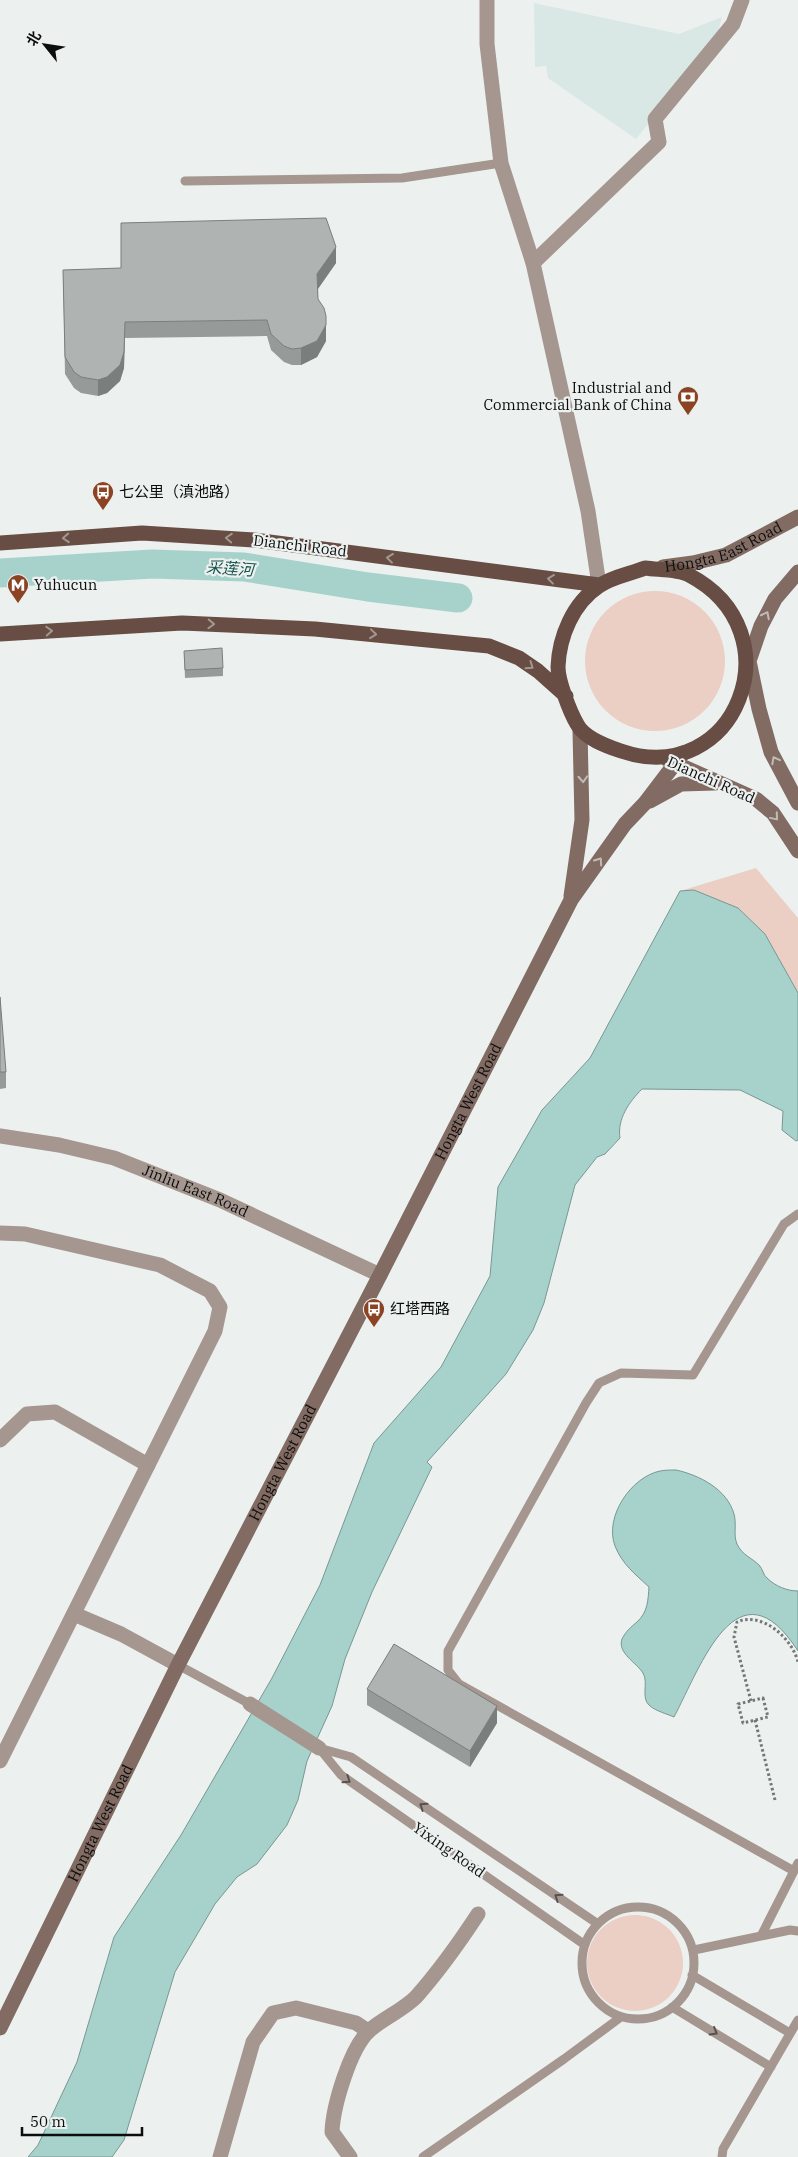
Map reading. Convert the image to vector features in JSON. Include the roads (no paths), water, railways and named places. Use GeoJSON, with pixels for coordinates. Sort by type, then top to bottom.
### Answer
{"type":"FeatureCollection","features":[{"type":"Feature","properties":{"kind":"main road","name":"Dianchi Road"},"geometry":{"type":"LineString","coordinates":[[0,542],[142,533],[254,540],[599,585]]}},
{"type":"Feature","properties":{"kind":"main road"},"geometry":{"type":"LineString","coordinates":[[645,568],[688,574],[722,597],[740,624],[749,661],[743,697],[729,722],[697,749],[679,758],[637,757],[608,747],[580,731],[569,710],[558,668],[566,625],[581,602],[599,585],[645,568]]}},
{"type":"Feature","properties":{"kind":"main road"},"geometry":{"type":"LineString","coordinates":[[0,634],[182,623],[315,628],[489,646],[519,658],[538,671],[566,696]]}},
{"type":"Feature","properties":{"kind":"street"},"geometry":{"type":"LineString","coordinates":[[487,0],[487,44],[501,162],[533,263],[588,511],[599,585]]}},
{"type":"Feature","properties":{"kind":"street"},"geometry":{"type":"LineString","coordinates":[[533,263],[659,142],[655,119],[733,24],[742,0]]}},
{"type":"Feature","properties":{"kind":"street","name":"Hongta East Road"},"geometry":{"type":"LineString","coordinates":[[645,568],[693,563],[726,556],[798,517]]}},
{"type":"Feature","properties":{"kind":"street"},"geometry":{"type":"LineString","coordinates":[[798,572],[775,600],[761,626],[749,661],[759,709],[771,752],[798,803]]}},
{"type":"Feature","properties":{"kind":"street"},"geometry":{"type":"LineString","coordinates":[[571,900],[582,820],[583,797],[580,731]]}},
{"type":"Feature","properties":{"kind":"street"},"geometry":{"type":"LineString","coordinates":[[571,900],[625,824],[646,803],[679,758]]}},
{"type":"Feature","properties":{"kind":"street","name":"Dianchi Road"},"geometry":{"type":"LineString","coordinates":[[679,758],[719,783],[756,799],[773,813],[798,851]]}},
{"type":"Feature","properties":{"kind":"street"},"geometry":{"type":"LineString","coordinates":[[646,803],[681,784],[719,783]]}},
{"type":"Feature","properties":{"kind":"street","name":"Hongta West Road"},"geometry":{"type":"LineString","coordinates":[[0,2028],[178,1665],[571,900]]}},
{"type":"Feature","properties":{"kind":"street","name":"Jinliu East Road"},"geometry":{"type":"LineString","coordinates":[[0,1136],[60,1145],[114,1158],[220,1200],[380,1275]]}},
{"type":"Feature","properties":{"kind":"street"},"geometry":{"type":"LineString","coordinates":[[0,1233],[25,1234],[160,1266],[210,1290],[220,1307],[215,1331],[2,1754]]}},
{"type":"Feature","properties":{"kind":"street"},"geometry":{"type":"LineString","coordinates":[[0,1440],[27,1414],[54,1412],[148,1465]]}},
{"type":"Feature","properties":{"kind":"street"},"geometry":{"type":"LineString","coordinates":[[74,1614],[122,1634],[178,1665]]}},
{"type":"Feature","properties":{"kind":"street","name":"Yixing Road"},"geometry":{"type":"LineString","coordinates":[[250,1704],[319,1748]]}},
{"type":"Feature","properties":{"kind":"street"},"geometry":{"type":"LineString","coordinates":[[350,2157],[332,2132],[333,2114],[352,2056],[368,2032],[414,1999],[451,1956],[478,1914]]}},
{"type":"Feature","properties":{"kind":"street"},"geometry":{"type":"LineString","coordinates":[[220,2157],[253,2042],[274,2013],[296,2008],[356,2023],[368,2032]]}},
{"type":"Feature","properties":{"kind":"lane"},"geometry":{"type":"LineString","coordinates":[[185,180],[402,178],[501,162]]}},
{"type":"Feature","properties":{"kind":"lane"},"geometry":{"type":"LineString","coordinates":[[760,1936],[796,1867],[459,1684],[448,1670],[448,1651],[586,1402],[599,1383],[621,1372],[694,1375],[784,1224],[798,1214]]}},
{"type":"Feature","properties":{"kind":"lane","name":"Yixing Road"},"geometry":{"type":"LineString","coordinates":[[178,1665],[250,1704]]}},
{"type":"Feature","properties":{"kind":"lane","name":"Yixing Road"},"geometry":{"type":"LineString","coordinates":[[319,1748],[351,1757],[598,1924]]}},
{"type":"Feature","properties":{"kind":"lane","name":"Yixing Road"},"geometry":{"type":"LineString","coordinates":[[319,1748],[341,1775],[585,1945]]}},
{"type":"Feature","properties":{"kind":"lane"},"geometry":{"type":"LineString","coordinates":[[645,1907],[661,1912],[675,1921],[686,1934],[694,1950],[690,1984],[682,1998],[672,2007],[654,2017],[637,2020],[620,2017],[605,2009],[592,1996],[584,1980],[582,1963],[585,1945],[598,1924],[612,1914],[628,1908],[645,1907]]}},
{"type":"Feature","properties":{"kind":"lane"},"geometry":{"type":"LineString","coordinates":[[694,1950],[790,1930],[798,1931]]}},
{"type":"Feature","properties":{"kind":"lane"},"geometry":{"type":"LineString","coordinates":[[692,1975],[790,2033]]}},
{"type":"Feature","properties":{"kind":"lane"},"geometry":{"type":"LineString","coordinates":[[672,2007],[771,2067]]}},
{"type":"Feature","properties":{"kind":"lane"},"geometry":{"type":"LineString","coordinates":[[423,2157],[564,2059],[620,2017]]}},
{"type":"Feature","properties":{"kind":"lane"},"geometry":{"type":"LineString","coordinates":[[722,2157],[723,2149],[798,2020]]}},
{"type":"Feature","properties":{"kind":"waterway","name":"采莲河"},"geometry":{"type":"LineString","coordinates":[[0,573],[152,564],[244,567],[368,587],[458,598]]}},
{"type":"Feature","properties":{"kind":"place","name":"Industrial and Commercial Bank of China"},"geometry":{"type":"Point","coordinates":[688,416]}},
{"type":"Feature","properties":{"kind":"place","name":"七公里（滇池路）"},"geometry":{"type":"Point","coordinates":[103,511]}},
{"type":"Feature","properties":{"kind":"place","name":"Yuhucun"},"geometry":{"type":"Point","coordinates":[18,604]}},
{"type":"Feature","properties":{"kind":"place","name":"红塔西路"},"geometry":{"type":"Point","coordinates":[374,1328]}}]}
